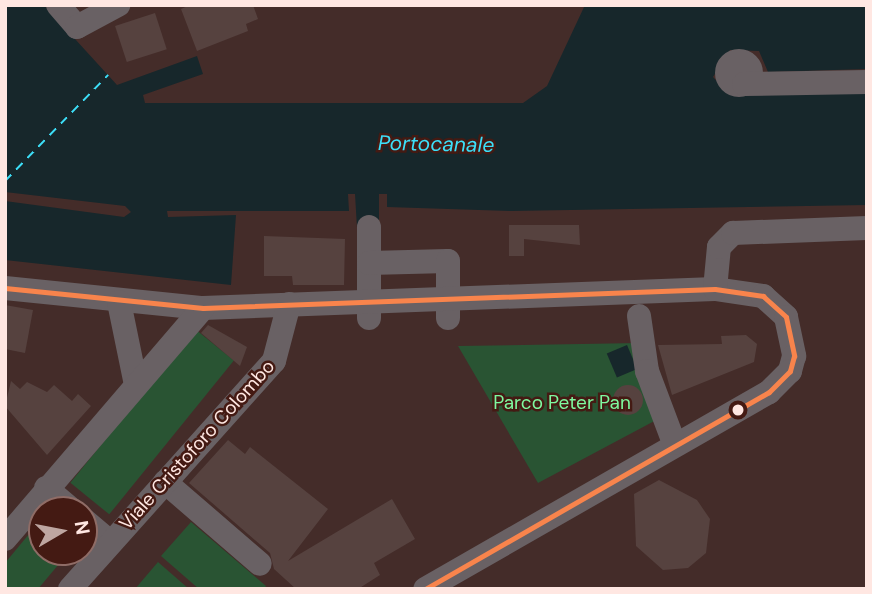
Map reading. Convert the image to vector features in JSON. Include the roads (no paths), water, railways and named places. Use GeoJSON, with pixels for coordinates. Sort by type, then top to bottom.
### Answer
{"type":"FeatureCollection","features":[{"type":"Feature","properties":{"kind":"street"},"geometry":{"type":"LineString","coordinates":[[58,5],[77,27],[118,5]]}},
{"type":"Feature","properties":{"kind":"street"},"geometry":{"type":"LineString","coordinates":[[744,84],[867,82]]}},
{"type":"Feature","properties":{"kind":"street"},"geometry":{"type":"LineString","coordinates":[[369,227],[369,311]]}},
{"type":"Feature","properties":{"kind":"street"},"geometry":{"type":"LineString","coordinates":[[715,289],[719,247],[733,233],[867,228]]}},
{"type":"Feature","properties":{"kind":"street"},"geometry":{"type":"LineString","coordinates":[[369,263],[448,261],[447,308]]}},
{"type":"Feature","properties":{"kind":"street"},"geometry":{"type":"LineString","coordinates":[[5,288],[203,309],[289,304],[369,311],[715,289],[763,296],[786,317],[794,356],[780,383],[425,589]]}},
{"type":"Feature","properties":{"kind":"street"},"geometry":{"type":"LineString","coordinates":[[119,302],[136,386]]}},
{"type":"Feature","properties":{"kind":"street","name":"Viale Cristoforo Colombo"},"geometry":{"type":"LineString","coordinates":[[70,589],[274,360],[289,304]]}},
{"type":"Feature","properties":{"kind":"street"},"geometry":{"type":"LineString","coordinates":[[5,539],[46,488],[203,309]]}},
{"type":"Feature","properties":{"kind":"street"},"geometry":{"type":"LineString","coordinates":[[639,316],[647,371],[674,443]]}},
{"type":"Feature","properties":{"kind":"street"},"geometry":{"type":"LineString","coordinates":[[165,482],[260,564]]}},
{"type":"Feature","properties":{"kind":"street"},"geometry":{"type":"LineString","coordinates":[[46,488],[55,496]]}},
{"type":"Feature","properties":{"kind":"street","name":"Viale Cristoforo Colombo"},"geometry":{"type":"LineString","coordinates":[[98,532],[110,542]]}},
{"type":"Feature","properties":{"kind":"water","name":"Portocanale"},"geometry":{"type":"Polygon","coordinates":[[[5,5],[44,5],[117,85],[197,56],[203,74],[143,95],[145,103],[523,103],[547,86],[585,5],[867,5],[867,69],[768,72],[759,51],[730,50],[713,77],[728,93],[867,92],[867,205],[511,211],[387,207],[387,194],[379,194],[379,227],[357,228],[355,194],[348,194],[349,211],[167,211],[168,217],[236,215],[231,285],[5,260],[5,201],[124,217],[131,212],[125,206],[5,192],[5,5]]]}},
{"type":"Feature","properties":{"kind":"water"},"geometry":{"type":"Polygon","coordinates":[[[627,345],[637,369],[617,378],[607,354],[627,345]]]}},
{"type":"Feature","properties":{"kind":"park label","name":"Parco Peter Pan"},"geometry":{"type":"Point","coordinates":[562,403]}}]}
